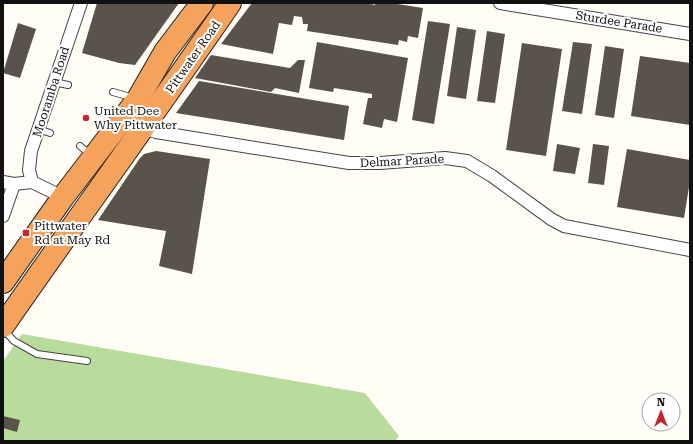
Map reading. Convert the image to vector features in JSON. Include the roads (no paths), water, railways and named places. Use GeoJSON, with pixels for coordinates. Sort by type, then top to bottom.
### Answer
{"type":"FeatureCollection","features":[{"type":"Feature","properties":{"kind":"highway","name":"Pittwater Road"},"geometry":{"type":"LineString","coordinates":[[3,282],[63,198],[87,151],[120,121],[138,99],[165,52],[202,3]]}},
{"type":"Feature","properties":{"kind":"highway","name":"Pittwater Road"},"geometry":{"type":"LineString","coordinates":[[3,327],[77,218],[144,127],[230,3]]}},
{"type":"Feature","properties":{"kind":"street","name":"Mooramba Road"},"geometry":{"type":"LineString","coordinates":[[32,182],[29,170],[31,151],[81,3]]}},
{"type":"Feature","properties":{"kind":"street","name":"Sturdee Parade"},"geometry":{"type":"LineString","coordinates":[[500,3],[690,34]]}},
{"type":"Feature","properties":{"kind":"street","name":"Delmar Parade"},"geometry":{"type":"LineString","coordinates":[[120,121],[144,127],[156,132],[349,163],[380,163],[445,158],[467,162],[492,176],[551,219],[564,226],[690,250]]}},
{"type":"Feature","properties":{"kind":"street"},"geometry":{"type":"LineString","coordinates":[[3,216],[9,183],[32,182],[63,198]]}},
{"type":"Feature","properties":{"kind":"lane"},"geometry":{"type":"LineString","coordinates":[[54,82],[68,84]]}},
{"type":"Feature","properties":{"kind":"lane"},"geometry":{"type":"LineString","coordinates":[[114,92],[138,99]]}},
{"type":"Feature","properties":{"kind":"lane"},"geometry":{"type":"LineString","coordinates":[[38,129],[50,133]]}},
{"type":"Feature","properties":{"kind":"lane"},"geometry":{"type":"LineString","coordinates":[[3,327],[14,341],[36,354],[87,361]]}},
{"type":"Feature","properties":{"kind":"place","name":"United Dee Why Pittwater"},"geometry":{"type":"Point","coordinates":[86,118]}},
{"type":"Feature","properties":{"kind":"place","name":"Pittwater Rd at May Rd"},"geometry":{"type":"Point","coordinates":[26,233]}}]}
